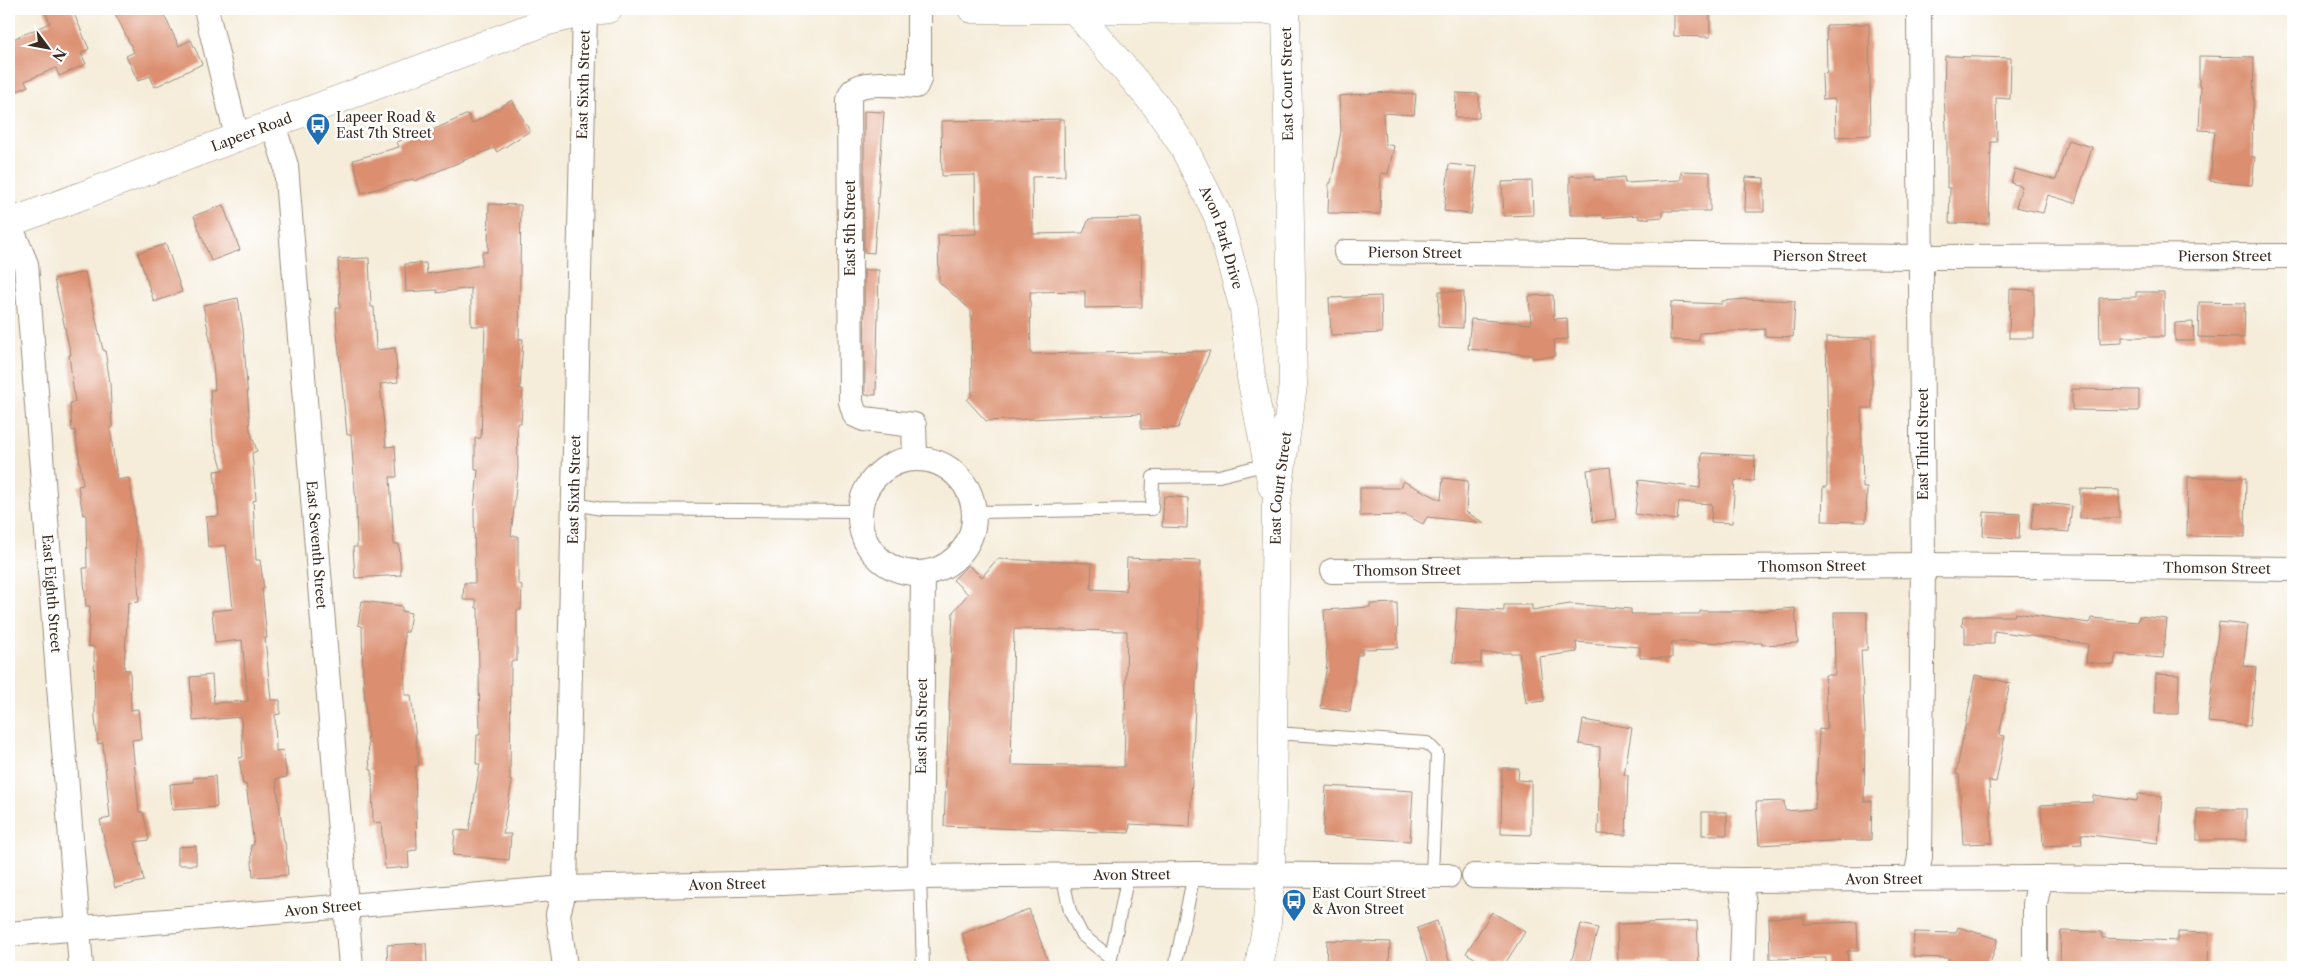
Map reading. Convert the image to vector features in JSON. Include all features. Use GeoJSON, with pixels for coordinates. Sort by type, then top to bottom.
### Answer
{"type":"FeatureCollection","features":[{"type":"Feature","properties":{"kind":"main road"},"geometry":{"type":"LineString","coordinates":[[972,9],[1286,10]]}},
{"type":"Feature","properties":{"kind":"main road","name":"Lapeer Road"},"geometry":{"type":"LineString","coordinates":[[9,223],[545,22],[593,10]]}},
{"type":"Feature","properties":{"kind":"main road","name":"Avon Park Drive"},"geometry":{"type":"LineString","coordinates":[[1075,10],[1156,106],[1183,146],[1203,182],[1218,216],[1244,309],[1251,378],[1276,507]]}},
{"type":"Feature","properties":{"kind":"main road","name":"East Court Street"},"geometry":{"type":"LineString","coordinates":[[1259,967],[1267,922],[1272,874],[1276,507],[1293,385],[1286,10]]}},
{"type":"Feature","properties":{"kind":"main road"},"geometry":{"type":"LineString","coordinates":[[1248,354],[1292,353]]}},
{"type":"Feature","properties":{"kind":"street"},"geometry":{"type":"LineString","coordinates":[[206,9],[237,137]]}},
{"type":"Feature","properties":{"kind":"street","name":"East 5th Street"},"geometry":{"type":"LineString","coordinates":[[915,457],[914,425],[864,419],[855,415],[851,402],[849,101],[851,92],[858,87],[895,84],[916,86],[919,79],[919,9]]}},
{"type":"Feature","properties":{"kind":"street","name":"East Third Street"},"geometry":{"type":"LineString","coordinates":[[1916,878],[1920,857],[1923,565],[1919,9]]}},
{"type":"Feature","properties":{"kind":"street","name":"East Sixth Street"},"geometry":{"type":"LineString","coordinates":[[565,967],[558,914],[565,888],[575,504],[593,10]]}},
{"type":"Feature","properties":{"kind":"street","name":"East Seventh Street"},"geometry":{"type":"LineString","coordinates":[[273,124],[286,166],[351,967]]}},
{"type":"Feature","properties":{"kind":"street","name":"East Eighth Street"},"geometry":{"type":"LineString","coordinates":[[9,223],[26,264],[81,967]]}},
{"type":"Feature","properties":{"kind":"street","name":"Pierson Street"},"geometry":{"type":"LineString","coordinates":[[1346,252],[1922,257],[2293,256]]}},
{"type":"Feature","properties":{"kind":"street"},"geometry":{"type":"LineString","coordinates":[[915,457],[944,463],[966,484],[976,512],[970,541],[951,564],[923,574],[892,569],[869,549],[859,520],[865,490],[885,467],[915,457]]}},
{"type":"Feature","properties":{"kind":"street","name":"Thomson Street"},"geometry":{"type":"LineString","coordinates":[[1332,571],[1923,565],[2293,568]]}},
{"type":"Feature","properties":{"kind":"street","name":"East 5th Street"},"geometry":{"type":"LineString","coordinates":[[920,877],[923,574]]}},
{"type":"Feature","properties":{"kind":"street","name":"Avon Street"},"geometry":{"type":"LineString","coordinates":[[9,934],[565,888],[781,883],[920,877],[1194,874],[1440,875]]}},
{"type":"Feature","properties":{"kind":"street","name":"Avon Street"},"geometry":{"type":"LineString","coordinates":[[1474,876],[1740,880],[2040,878],[2293,881]]}},
{"type":"Feature","properties":{"kind":"street"},"geometry":{"type":"LineString","coordinates":[[2035,967],[2035,904],[2040,878]]}},
{"type":"Feature","properties":{"kind":"street"},"geometry":{"type":"LineString","coordinates":[[1740,880],[1744,904],[1742,967]]}},
{"type":"Feature","properties":{"kind":"lane"},"geometry":{"type":"LineString","coordinates":[[976,512],[1152,509],[1153,477],[1219,476],[1268,464]]}},
{"type":"Feature","properties":{"kind":"lane"},"geometry":{"type":"LineString","coordinates":[[575,504],[602,509],[861,511]]}},
{"type":"Feature","properties":{"kind":"lane"},"geometry":{"type":"LineString","coordinates":[[1274,733],[1427,743],[1437,753],[1440,875]]}},
{"type":"Feature","properties":{"kind":"lane"},"geometry":{"type":"LineString","coordinates":[[1175,967],[1194,874]]}},
{"type":"Feature","properties":{"kind":"lane"},"geometry":{"type":"LineString","coordinates":[[1110,963],[1128,875]]}},
{"type":"Feature","properties":{"kind":"lane"},"geometry":{"type":"LineString","coordinates":[[1062,876],[1070,911],[1082,935],[1110,963]]}},
{"type":"Feature","properties":{"kind":"lane"},"geometry":{"type":"LineString","coordinates":[[920,877],[923,967]]}},
{"type":"Feature","properties":{"kind":"building"},"geometry":{"type":"Polygon","coordinates":[[[44,9],[72,9],[89,49],[81,53],[86,64],[59,76],[56,68],[25,81],[28,86],[9,95],[9,47],[14,46],[11,40],[50,23],[44,9]]]}},
{"type":"Feature","properties":{"kind":"building"},"geometry":{"type":"Polygon","coordinates":[[[113,9],[161,9],[179,46],[191,40],[202,64],[155,87],[150,76],[138,81],[126,56],[134,52],[113,9]]]}},
{"type":"Feature","properties":{"kind":"building"},"geometry":{"type":"Polygon","coordinates":[[[1674,9],[1710,9],[1710,37],[1674,36],[1674,9]]]}},
{"type":"Feature","properties":{"kind":"building"},"geometry":{"type":"Polygon","coordinates":[[[1869,24],[1871,135],[1836,137],[1835,99],[1823,100],[1822,74],[1827,73],[1826,25],[1869,24]]]}},
{"type":"Feature","properties":{"kind":"building"},"geometry":{"type":"Polygon","coordinates":[[[1945,56],[2011,58],[2010,99],[1996,98],[1997,142],[1991,142],[1989,224],[1949,223],[1950,188],[1947,188],[1947,142],[1944,97],[1945,56]]]}},
{"type":"Feature","properties":{"kind":"building"},"geometry":{"type":"Polygon","coordinates":[[[2199,56],[2254,57],[2252,157],[2255,157],[2252,185],[2210,181],[2215,131],[2199,130],[2201,86],[2199,86],[2199,56]]]}},
{"type":"Feature","properties":{"kind":"building"},"geometry":{"type":"Polygon","coordinates":[[[1388,92],[1416,94],[1414,115],[1383,113],[1385,144],[1394,146],[1388,174],[1381,173],[1380,214],[1328,213],[1329,183],[1331,183],[1341,131],[1339,96],[1388,92]]]}},
{"type":"Feature","properties":{"kind":"building"},"geometry":{"type":"Polygon","coordinates":[[[1456,93],[1479,94],[1479,118],[1455,118],[1456,93]]]}},
{"type":"Feature","properties":{"kind":"building"},"geometry":{"type":"Polygon","coordinates":[[[512,100],[530,131],[497,152],[494,148],[414,181],[413,179],[362,193],[353,160],[399,147],[397,142],[423,131],[424,134],[468,114],[472,124],[512,100]]]}},
{"type":"Feature","properties":{"kind":"building"},"geometry":{"type":"Polygon","coordinates":[[[864,111],[884,112],[874,253],[864,252],[864,111]]]}},
{"type":"Feature","properties":{"kind":"building"},"geometry":{"type":"Polygon","coordinates":[[[1064,119],[1065,176],[1032,177],[1033,234],[1083,233],[1089,219],[1141,218],[1142,307],[1085,308],[1085,291],[1030,292],[1031,354],[1210,351],[1178,428],[1141,429],[1141,414],[986,421],[967,400],[972,395],[971,310],[939,282],[938,235],[976,234],[975,175],[942,176],[941,121],[1064,119]]]}},
{"type":"Feature","properties":{"kind":"building"},"geometry":{"type":"Polygon","coordinates":[[[2068,140],[2092,147],[2075,203],[2048,195],[2043,213],[2016,207],[2022,186],[2011,183],[2015,169],[2056,180],[2068,140]]]}},
{"type":"Feature","properties":{"kind":"building"},"geometry":{"type":"Polygon","coordinates":[[[1449,164],[1477,167],[1471,214],[1444,211],[1449,164]]]}},
{"type":"Feature","properties":{"kind":"building"},"geometry":{"type":"Polygon","coordinates":[[[1681,171],[1710,172],[1710,211],[1663,211],[1663,217],[1639,219],[1638,215],[1603,218],[1602,215],[1570,215],[1570,176],[1594,176],[1594,180],[1624,177],[1625,183],[1681,180],[1681,171]]]}},
{"type":"Feature","properties":{"kind":"building"},"geometry":{"type":"Polygon","coordinates":[[[1746,177],[1764,178],[1764,212],[1745,212],[1746,177]]]}},
{"type":"Feature","properties":{"kind":"building"},"geometry":{"type":"Polygon","coordinates":[[[1532,181],[1533,215],[1504,216],[1502,182],[1532,181]]]}},
{"type":"Feature","properties":{"kind":"building"},"geometry":{"type":"Polygon","coordinates":[[[489,204],[521,205],[519,339],[523,339],[520,389],[523,389],[521,423],[517,423],[518,468],[511,536],[518,536],[518,584],[522,585],[521,610],[517,610],[517,661],[511,661],[510,781],[512,781],[503,834],[511,834],[509,860],[453,855],[455,830],[469,831],[480,764],[476,764],[477,735],[480,735],[478,608],[476,608],[476,600],[463,600],[464,583],[475,583],[474,511],[478,470],[475,470],[475,438],[481,438],[485,326],[471,326],[471,288],[437,293],[437,290],[406,292],[405,264],[426,263],[427,274],[482,265],[482,252],[488,252],[489,204]]]}},
{"type":"Feature","properties":{"kind":"building"},"geometry":{"type":"Polygon","coordinates":[[[223,205],[240,250],[211,261],[194,216],[223,205]]]}},
{"type":"Feature","properties":{"kind":"building"},"geometry":{"type":"Polygon","coordinates":[[[166,244],[182,292],[154,302],[138,253],[166,244]]]}},
{"type":"Feature","properties":{"kind":"building"},"geometry":{"type":"Polygon","coordinates":[[[369,258],[371,307],[374,307],[376,350],[395,348],[398,382],[380,384],[386,447],[395,446],[397,477],[390,477],[394,544],[399,544],[401,575],[355,578],[353,547],[357,547],[356,505],[351,435],[347,435],[337,332],[336,308],[340,308],[338,259],[369,258]]]}},
{"type":"Feature","properties":{"kind":"building"},"geometry":{"type":"Polygon","coordinates":[[[864,270],[879,270],[876,395],[865,395],[864,270]]]}},
{"type":"Feature","properties":{"kind":"building"},"geometry":{"type":"Polygon","coordinates":[[[85,272],[103,350],[105,350],[110,383],[112,428],[110,428],[117,480],[129,478],[134,509],[139,602],[128,603],[124,670],[130,670],[131,710],[138,709],[141,739],[132,740],[139,812],[143,812],[149,840],[135,842],[144,881],[115,888],[100,820],[110,818],[103,743],[98,744],[95,719],[94,647],[88,646],[90,606],[86,606],[83,568],[87,568],[86,514],[83,515],[78,486],[83,485],[75,430],[72,431],[70,403],[75,402],[69,355],[71,355],[54,279],[85,272]]]}},
{"type":"Feature","properties":{"kind":"building"},"geometry":{"type":"Polygon","coordinates":[[[2010,289],[2034,290],[2034,338],[2009,338],[2010,289]]]}},
{"type":"Feature","properties":{"kind":"building"},"geometry":{"type":"Polygon","coordinates":[[[1439,291],[1464,292],[1463,328],[1438,327],[1439,291]]]}},
{"type":"Feature","properties":{"kind":"building"},"geometry":{"type":"Polygon","coordinates":[[[2136,292],[2164,292],[2164,337],[2122,337],[2122,343],[2100,344],[2099,298],[2136,297],[2136,292]]]}},
{"type":"Feature","properties":{"kind":"building"},"geometry":{"type":"Polygon","coordinates":[[[1553,295],[1554,319],[1567,318],[1568,339],[1554,340],[1555,356],[1532,358],[1532,355],[1468,349],[1471,319],[1531,324],[1529,296],[1553,295]]]}},
{"type":"Feature","properties":{"kind":"building"},"geometry":{"type":"Polygon","coordinates":[[[1381,296],[1382,333],[1331,335],[1329,298],[1381,296]]]}},
{"type":"Feature","properties":{"kind":"building"},"geometry":{"type":"Polygon","coordinates":[[[238,298],[243,329],[250,430],[257,451],[252,453],[256,500],[253,501],[256,560],[260,560],[264,589],[262,589],[267,638],[265,638],[271,700],[280,700],[280,714],[275,715],[276,751],[283,750],[287,777],[276,779],[288,875],[253,877],[251,845],[254,845],[246,784],[243,784],[239,758],[243,757],[241,717],[193,721],[190,677],[212,675],[214,703],[248,701],[242,640],[215,643],[212,611],[233,609],[226,545],[208,547],[206,517],[219,516],[214,471],[223,470],[213,440],[210,390],[215,390],[212,349],[203,305],[238,298]]]}},
{"type":"Feature","properties":{"kind":"building"},"geometry":{"type":"Polygon","coordinates":[[[1746,299],[1795,301],[1793,337],[1765,336],[1765,329],[1699,333],[1699,341],[1670,340],[1671,302],[1722,304],[1722,301],[1746,299]]]}},
{"type":"Feature","properties":{"kind":"building"},"geometry":{"type":"Polygon","coordinates":[[[2199,302],[2245,303],[2244,338],[2198,337],[2199,302]]]}},
{"type":"Feature","properties":{"kind":"building"},"geometry":{"type":"Polygon","coordinates":[[[2193,322],[2194,341],[2175,341],[2175,323],[2193,322]]]}},
{"type":"Feature","properties":{"kind":"building"},"geometry":{"type":"Polygon","coordinates":[[[1826,337],[1872,338],[1872,408],[1861,408],[1863,488],[1867,488],[1866,522],[1822,521],[1823,487],[1827,487],[1826,337]]]}},
{"type":"Feature","properties":{"kind":"building"},"geometry":{"type":"Polygon","coordinates":[[[2072,389],[2139,390],[2139,411],[2072,410],[2072,389]]]}},
{"type":"Feature","properties":{"kind":"building"},"geometry":{"type":"Polygon","coordinates":[[[1702,453],[1755,456],[1754,481],[1735,480],[1732,523],[1711,522],[1712,504],[1679,502],[1677,520],[1635,514],[1639,480],[1700,488],[1702,453]]]}},
{"type":"Feature","properties":{"kind":"building"},"geometry":{"type":"Polygon","coordinates":[[[1610,467],[1616,519],[1593,522],[1587,470],[1610,467]]]}},
{"type":"Feature","properties":{"kind":"building"},"geometry":{"type":"Polygon","coordinates":[[[2188,477],[2246,478],[2245,537],[2187,536],[2188,477]]]}},
{"type":"Feature","properties":{"kind":"building"},"geometry":{"type":"Polygon","coordinates":[[[1443,478],[1468,481],[1466,512],[1484,523],[1427,517],[1423,524],[1406,515],[1360,516],[1360,488],[1400,488],[1403,481],[1441,500],[1443,478]]]}},
{"type":"Feature","properties":{"kind":"building"},"geometry":{"type":"Polygon","coordinates":[[[2080,489],[2119,490],[2119,518],[2080,518],[2080,489]]]}},
{"type":"Feature","properties":{"kind":"building"},"geometry":{"type":"Polygon","coordinates":[[[1164,496],[1188,498],[1187,528],[1162,527],[1164,496]]]}},
{"type":"Feature","properties":{"kind":"building"},"geometry":{"type":"Polygon","coordinates":[[[2034,502],[2072,506],[2069,532],[2031,529],[2034,502]]]}},
{"type":"Feature","properties":{"kind":"building"},"geometry":{"type":"Polygon","coordinates":[[[1984,512],[2020,514],[2019,539],[1983,536],[1984,512]]]}},
{"type":"Feature","properties":{"kind":"building"},"geometry":{"type":"Polygon","coordinates":[[[1127,558],[1201,561],[1190,827],[1130,824],[1129,833],[944,826],[953,612],[968,594],[953,580],[968,565],[982,577],[997,559],[1092,563],[1091,589],[1126,591],[1127,558]],[[1014,629],[1011,765],[1124,767],[1127,631],[1014,629]]]}},
{"type":"Feature","properties":{"kind":"building"},"geometry":{"type":"Polygon","coordinates":[[[362,601],[402,606],[402,611],[411,613],[408,632],[404,632],[405,695],[411,695],[419,766],[415,766],[417,850],[408,851],[409,867],[385,869],[381,822],[373,823],[372,770],[370,770],[363,674],[362,626],[358,625],[362,601]]]}},
{"type":"Feature","properties":{"kind":"building"},"geometry":{"type":"Polygon","coordinates":[[[1397,603],[1398,648],[1362,649],[1362,655],[1357,655],[1350,712],[1321,708],[1327,663],[1324,610],[1370,607],[1370,604],[1397,603]]]}},
{"type":"Feature","properties":{"kind":"building"},"geometry":{"type":"Polygon","coordinates":[[[1570,604],[1631,609],[1631,614],[1700,614],[1700,611],[1760,611],[1795,608],[1798,643],[1762,645],[1762,643],[1672,642],[1672,658],[1640,658],[1640,647],[1576,642],[1577,652],[1539,657],[1544,701],[1526,703],[1519,653],[1481,653],[1481,664],[1453,662],[1457,608],[1504,611],[1504,605],[1532,605],[1532,610],[1570,604]]]}},
{"type":"Feature","properties":{"kind":"building"},"geometry":{"type":"Polygon","coordinates":[[[1834,612],[1867,612],[1867,650],[1861,650],[1865,731],[1864,801],[1872,801],[1871,840],[1759,845],[1756,802],[1784,801],[1785,811],[1815,809],[1819,729],[1827,730],[1825,675],[1835,675],[1834,612]]]}},
{"type":"Feature","properties":{"kind":"building"},"geometry":{"type":"Polygon","coordinates":[[[2015,613],[2090,623],[2091,618],[2138,622],[2139,616],[2167,619],[2163,658],[2116,654],[2114,665],[2086,662],[2088,644],[1994,631],[1994,644],[1965,644],[1965,627],[1962,626],[1963,616],[2014,616],[2015,613]]]}},
{"type":"Feature","properties":{"kind":"building"},"geometry":{"type":"Polygon","coordinates":[[[2219,622],[2248,625],[2243,666],[2256,667],[2250,726],[2208,722],[2219,622]]]}},
{"type":"Feature","properties":{"kind":"building"},"geometry":{"type":"Polygon","coordinates":[[[2156,674],[2179,675],[2178,714],[2155,714],[2156,674]]]}},
{"type":"Feature","properties":{"kind":"building"},"geometry":{"type":"Polygon","coordinates":[[[1975,675],[2010,683],[1999,735],[2005,736],[1996,782],[1989,781],[1992,843],[1963,844],[1959,775],[1956,774],[1975,675]]]}},
{"type":"Feature","properties":{"kind":"building"},"geometry":{"type":"Polygon","coordinates":[[[1583,720],[1632,728],[1624,775],[1628,775],[1626,835],[1598,834],[1600,747],[1579,744],[1583,720]]]}},
{"type":"Feature","properties":{"kind":"building"},"geometry":{"type":"Polygon","coordinates":[[[1502,768],[1519,768],[1518,780],[1531,781],[1531,835],[1501,834],[1502,768]]]}},
{"type":"Feature","properties":{"kind":"building"},"geometry":{"type":"Polygon","coordinates":[[[215,776],[217,807],[172,810],[170,784],[193,782],[193,778],[215,776]]]}},
{"type":"Feature","properties":{"kind":"building"},"geometry":{"type":"Polygon","coordinates":[[[1326,786],[1413,791],[1410,841],[1323,836],[1326,786]]]}},
{"type":"Feature","properties":{"kind":"building"},"geometry":{"type":"Polygon","coordinates":[[[2138,794],[2162,796],[2158,843],[2081,834],[2082,844],[2043,846],[2041,805],[2093,802],[2093,795],[2137,801],[2138,794]]]}},
{"type":"Feature","properties":{"kind":"building"},"geometry":{"type":"Polygon","coordinates":[[[2197,809],[2246,809],[2246,840],[2197,840],[2197,809]]]}},
{"type":"Feature","properties":{"kind":"building"},"geometry":{"type":"Polygon","coordinates":[[[1702,812],[1727,812],[1727,835],[1702,835],[1702,812]]]}},
{"type":"Feature","properties":{"kind":"building"},"geometry":{"type":"Polygon","coordinates":[[[196,846],[196,865],[178,865],[178,847],[196,846]]]}},
{"type":"Feature","properties":{"kind":"building"},"geometry":{"type":"Polygon","coordinates":[[[1029,909],[1050,967],[974,967],[962,934],[1029,909]]]}},
{"type":"Feature","properties":{"kind":"building"},"geometry":{"type":"Polygon","coordinates":[[[1492,912],[1525,932],[1503,967],[1489,967],[1466,953],[1492,912]]]}},
{"type":"Feature","properties":{"kind":"building"},"geometry":{"type":"Polygon","coordinates":[[[1804,917],[1804,924],[1857,922],[1858,951],[1847,951],[1848,966],[1826,967],[1826,958],[1770,959],[1769,918],[1804,917]]]}},
{"type":"Feature","properties":{"kind":"building"},"geometry":{"type":"Polygon","coordinates":[[[1437,921],[1451,967],[1429,967],[1417,928],[1437,921]]]}},
{"type":"Feature","properties":{"kind":"building"},"geometry":{"type":"Polygon","coordinates":[[[1697,921],[1699,967],[1668,967],[1668,963],[1618,963],[1617,924],[1697,921]]]}},
{"type":"Feature","properties":{"kind":"building"},"geometry":{"type":"Polygon","coordinates":[[[1581,924],[1598,928],[1588,967],[1570,967],[1581,924]]]}},
{"type":"Feature","properties":{"kind":"building"},"geometry":{"type":"Polygon","coordinates":[[[1958,927],[1998,939],[1989,967],[1946,967],[1949,958],[1913,957],[1914,932],[1956,933],[1958,927]]]}},
{"type":"Feature","properties":{"kind":"building"},"geometry":{"type":"Polygon","coordinates":[[[2061,931],[2102,932],[2102,938],[2178,941],[2178,932],[2209,933],[2208,967],[2122,967],[2122,964],[2060,962],[2061,931]]]}},
{"type":"Feature","properties":{"kind":"building"},"geometry":{"type":"Polygon","coordinates":[[[1327,940],[1390,942],[1389,967],[1326,967],[1327,940]]]}},
{"type":"Feature","properties":{"kind":"building"},"geometry":{"type":"Polygon","coordinates":[[[426,943],[427,967],[388,967],[387,945],[426,943]]]}},
{"type":"Feature","properties":{"kind":"place","name":"Lapeer Road & East 7th Street"},"geometry":{"type":"Point","coordinates":[318,146]}},
{"type":"Feature","properties":{"kind":"place","name":"East Court Street & Avon Street"},"geometry":{"type":"Point","coordinates":[1294,922]}}]}
